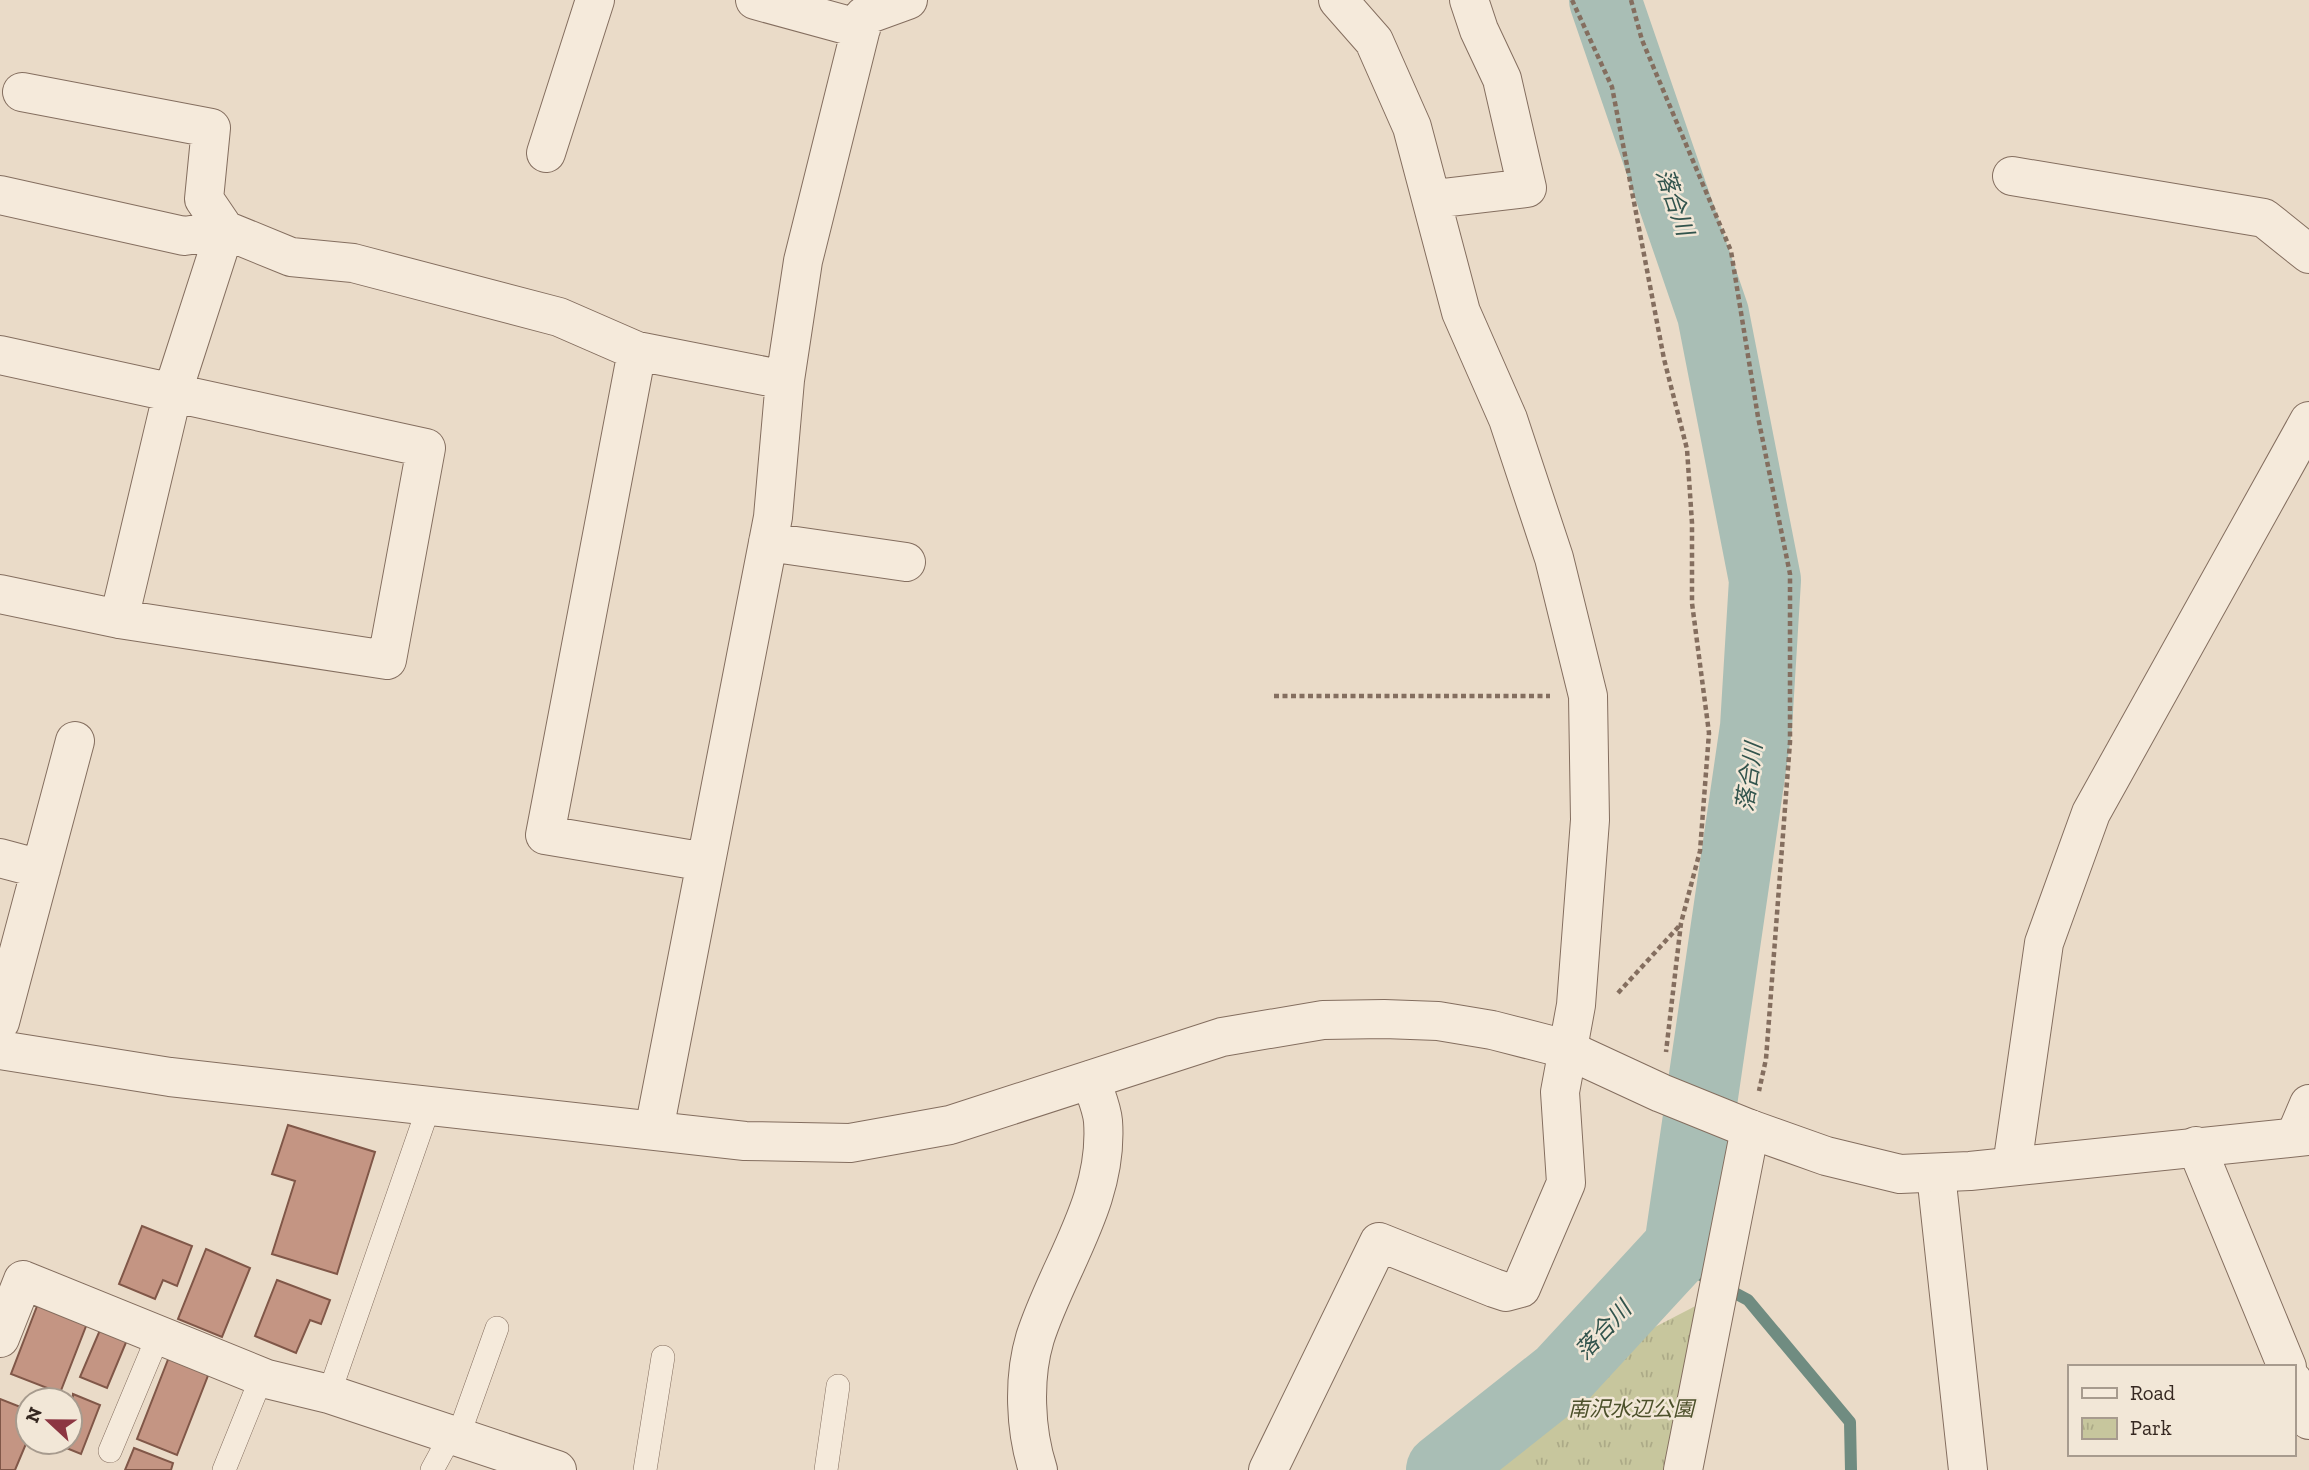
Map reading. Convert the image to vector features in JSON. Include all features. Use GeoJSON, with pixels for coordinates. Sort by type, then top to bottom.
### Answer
{"type":"FeatureCollection","features":[{"type":"Feature","properties":{"kind":"street"},"geometry":{"type":"LineString","coordinates":[[546,153],[595,0]]}},
{"type":"Feature","properties":{"kind":"street"},"geometry":{"type":"LineString","coordinates":[[755,0],[861,29]]}},
{"type":"Feature","properties":{"kind":"street"},"geometry":{"type":"LineString","coordinates":[[654,1130],[768,542],[785,380],[803,261],[864,16],[908,0]]}},
{"type":"Feature","properties":{"kind":"street"},"geometry":{"type":"LineString","coordinates":[[1268,1470],[1379,1242],[1506,1292],[1521,1288],[1566,1183],[1560,1092],[1576,1005],[1590,820],[1588,696],[1554,558],[1508,419],[1461,312],[1434,199],[1412,127],[1374,41],[1338,0]]}},
{"type":"Feature","properties":{"kind":"street"},"geometry":{"type":"LineString","coordinates":[[1434,199],[1527,188],[1502,79],[1479,30],[1469,0]]}},
{"type":"Feature","properties":{"kind":"street"},"geometry":{"type":"LineString","coordinates":[[22,92],[211,128],[204,199],[226,230]]}},
{"type":"Feature","properties":{"kind":"street"},"geometry":{"type":"LineString","coordinates":[[2012,176],[2264,218],[2309,254]]}},
{"type":"Feature","properties":{"kind":"street"},"geometry":{"type":"LineString","coordinates":[[0,195],[184,236],[226,230],[291,257],[353,263],[559,317],[637,351],[785,380]]}},
{"type":"Feature","properties":{"kind":"street"},"geometry":{"type":"LineString","coordinates":[[119,619],[173,391],[226,230]]}},
{"type":"Feature","properties":{"kind":"street"},"geometry":{"type":"LineString","coordinates":[[637,351],[545,835],[706,862]]}},
{"type":"Feature","properties":{"kind":"street"},"geometry":{"type":"LineString","coordinates":[[0,355],[426,448],[387,660],[119,619],[0,594]]}},
{"type":"Feature","properties":{"kind":"street"},"geometry":{"type":"LineString","coordinates":[[2012,1166],[2044,943],[2091,813],[2309,421]]}},
{"type":"Feature","properties":{"kind":"street"},"geometry":{"type":"LineString","coordinates":[[768,542],[906,562]]}},
{"type":"Feature","properties":{"kind":"street"},"geometry":{"type":"LineString","coordinates":[[0,1023],[75,740]]}},
{"type":"Feature","properties":{"kind":"street"},"geometry":{"type":"LineString","coordinates":[[0,858],[41,869]]}},
{"type":"Feature","properties":{"kind":"street"},"geometry":{"type":"LineString","coordinates":[[0,1051],[170,1077],[745,1141],[850,1143],[950,1125],[1222,1037],[1323,1020],[1438,1021],[1492,1030],[1566,1049],[1665,1095],[1745,1127],[1861,1166],[1900,1174],[1936,1174],[2196,1146],[2304,1126]]}},
{"type":"Feature","properties":{"kind":"street"},"geometry":{"type":"LineString","coordinates":[[1038,1470],[1030,1433],[1030,1360],[1036,1336],[1079,1240],[1093,1196],[1101,1157],[1103,1119],[1091,1080]]}},
{"type":"Feature","properties":{"kind":"street"},"geometry":{"type":"LineString","coordinates":[[1683,1470],[1745,1127]]}},
{"type":"Feature","properties":{"kind":"street"},"geometry":{"type":"LineString","coordinates":[[2196,1146],[2286,1365]]}},
{"type":"Feature","properties":{"kind":"street"},"geometry":{"type":"LineString","coordinates":[[1936,1174],[1968,1470]]}},
{"type":"Feature","properties":{"kind":"street"},"geometry":{"type":"LineString","coordinates":[[0,1338],[23,1280],[262,1376],[329,1394],[557,1470]]}},
{"type":"Feature","properties":{"kind":"lane"},"geometry":{"type":"LineString","coordinates":[[329,1394],[429,1106]]}},
{"type":"Feature","properties":{"kind":"lane"},"geometry":{"type":"LineString","coordinates":[[432,1470],[454,1436],[497,1328]]}},
{"type":"Feature","properties":{"kind":"lane"},"geometry":{"type":"LineString","coordinates":[[110,1451],[159,1334]]}},
{"type":"Feature","properties":{"kind":"lane"},"geometry":{"type":"LineString","coordinates":[[645,1470],[663,1357]]}},
{"type":"Feature","properties":{"kind":"lane"},"geometry":{"type":"LineString","coordinates":[[224,1470],[262,1376]]}},
{"type":"Feature","properties":{"kind":"lane"},"geometry":{"type":"LineString","coordinates":[[826,1470],[838,1386]]}},
{"type":"Feature","properties":{"kind":"path"},"geometry":{"type":"LineString","coordinates":[[1572,0],[1612,87],[1664,359],[1688,449],[1692,603],[1709,733],[1700,852],[1681,923],[1665,1095]]}},
{"type":"Feature","properties":{"kind":"path"},"geometry":{"type":"LineString","coordinates":[[1631,0],[1642,40],[1731,251],[1758,417],[1790,574],[1787,784],[1766,1059],[1745,1127]]}},
{"type":"Feature","properties":{"kind":"path"},"geometry":{"type":"LineString","coordinates":[[1274,696],[1588,696]]}},
{"type":"Feature","properties":{"kind":"path"},"geometry":{"type":"LineString","coordinates":[[1616,995],[1681,923]]}},
{"type":"Feature","properties":{"kind":"green space","name":"南沢水辺公園"},"geometry":{"type":"Polygon","coordinates":[[[1713,1297],[1683,1470],[1442,1470],[1562,1375],[1713,1297]]]}},
{"type":"Feature","properties":{"kind":"building"},"geometry":{"type":"Polygon","coordinates":[[[288,1125],[375,1152],[337,1274],[272,1254],[295,1181],[272,1174],[288,1125]]]}},
{"type":"Feature","properties":{"kind":"building"},"geometry":{"type":"Polygon","coordinates":[[[142,1226],[192,1246],[177,1286],[163,1280],[155,1299],[119,1284],[142,1226]]]}},
{"type":"Feature","properties":{"kind":"building"},"geometry":{"type":"Polygon","coordinates":[[[206,1249],[250,1268],[222,1337],[178,1319],[206,1249]]]}},
{"type":"Feature","properties":{"kind":"building"},"geometry":{"type":"Polygon","coordinates":[[[277,1280],[330,1300],[321,1324],[310,1320],[296,1353],[255,1336],[277,1280]]]}},
{"type":"Feature","properties":{"kind":"building"},"geometry":{"type":"Polygon","coordinates":[[[39,1301],[88,1321],[63,1386],[42,1386],[11,1374],[39,1301]]]}},
{"type":"Feature","properties":{"kind":"building"},"geometry":{"type":"Polygon","coordinates":[[[100,1330],[127,1340],[107,1388],[80,1377],[100,1330]]]}},
{"type":"Feature","properties":{"kind":"building"},"geometry":{"type":"Polygon","coordinates":[[[169,1357],[209,1373],[177,1455],[137,1439],[169,1357]]]}},
{"type":"Feature","properties":{"kind":"building"},"geometry":{"type":"Polygon","coordinates":[[[84,1398],[100,1405],[84,1446],[84,1398]]]}},
{"type":"Feature","properties":{"kind":"building"},"geometry":{"type":"Polygon","coordinates":[[[0,1399],[14,1404],[14,1456],[21,1456],[15,1470],[0,1470],[0,1399]]]}},
{"type":"Feature","properties":{"kind":"building"},"geometry":{"type":"Polygon","coordinates":[[[134,1448],[173,1463],[171,1470],[125,1470],[134,1448]]]}},
{"type":"Feature","properties":{"kind":"waterway","name":"落合川"},"geometry":{"type":"LineString","coordinates":[[1442,1470],[1562,1375],[1680,1247],[1756,727],[1765,580],[1713,314],[1605,0]]}},
{"type":"Feature","properties":{"kind":"waterway"},"geometry":{"type":"LineString","coordinates":[[1669,1258],[1748,1300],[1850,1422],[1851,1470]]}}]}
